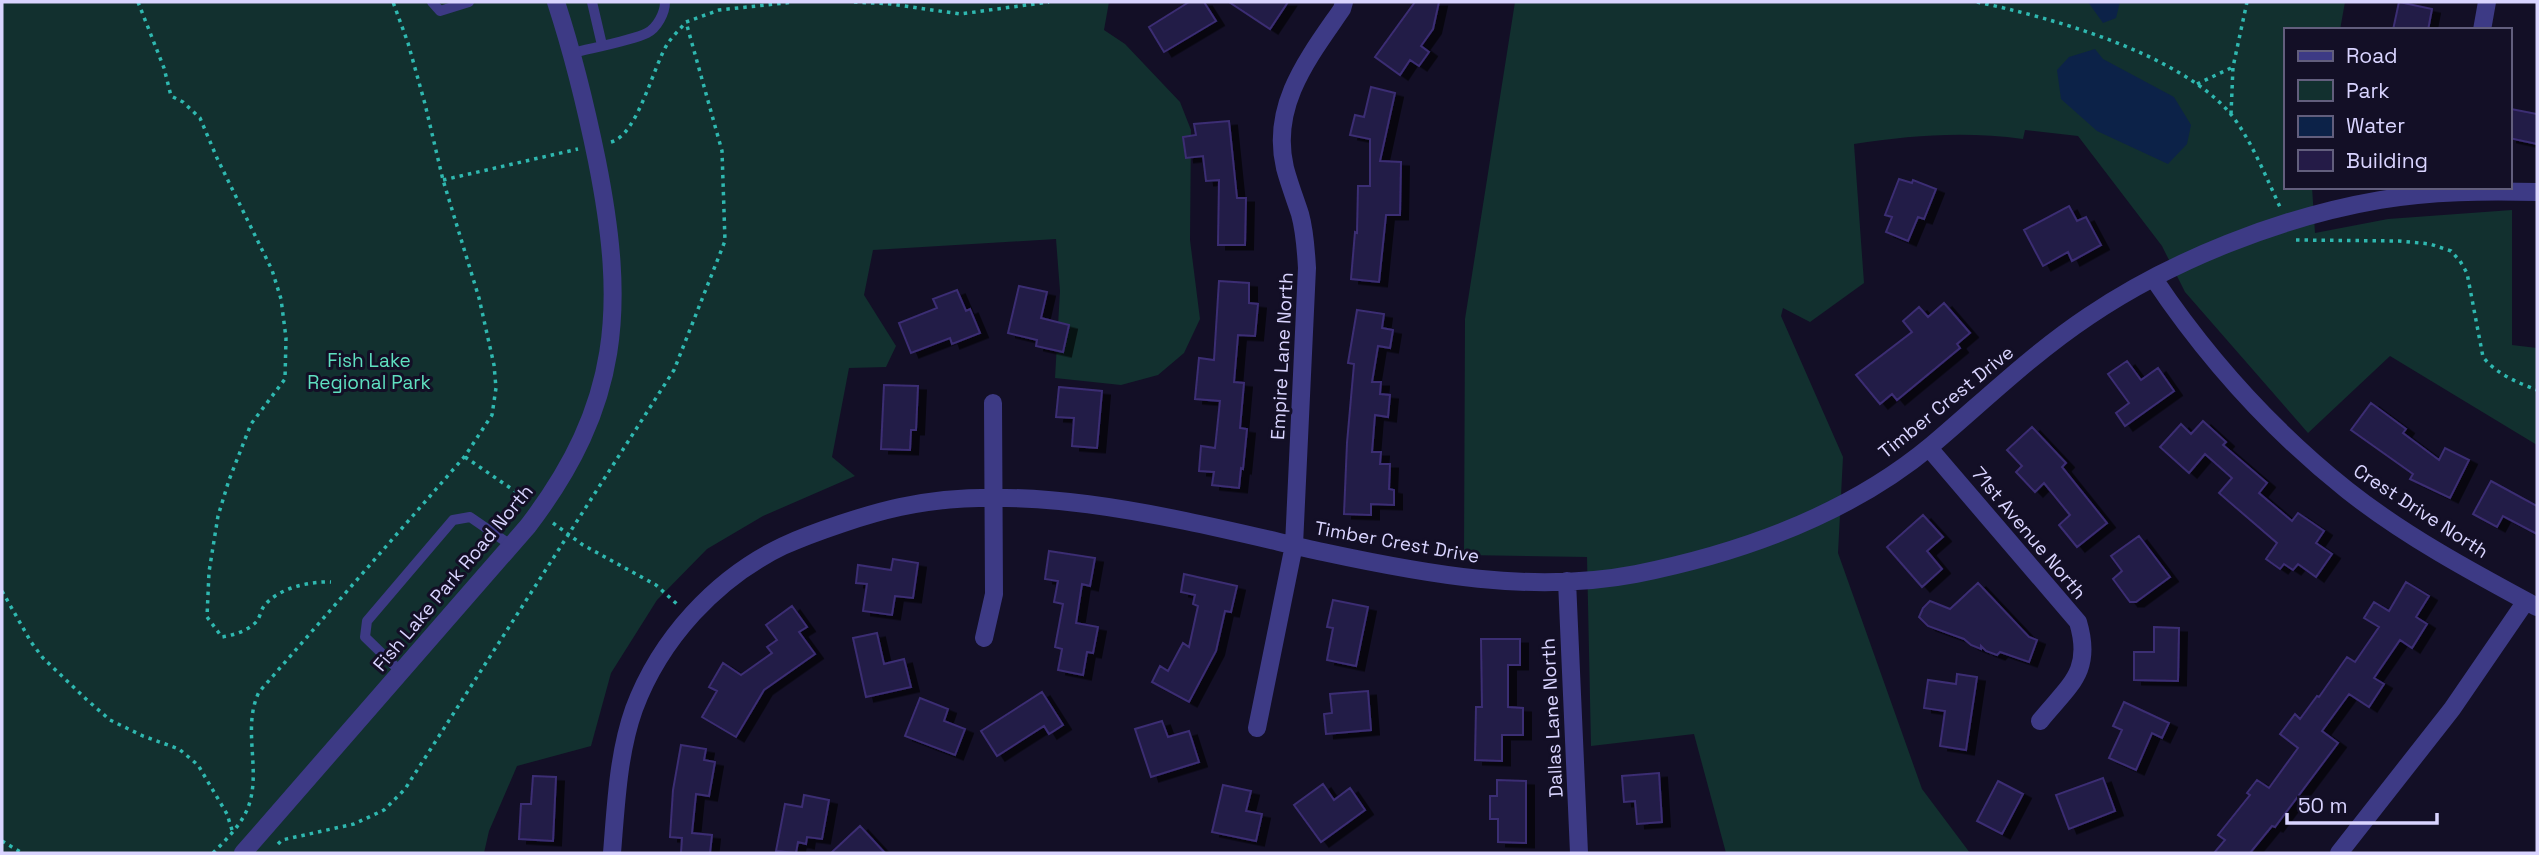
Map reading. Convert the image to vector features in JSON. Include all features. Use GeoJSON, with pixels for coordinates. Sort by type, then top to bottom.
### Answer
{"type":"FeatureCollection","features":[{"type":"Feature","properties":{"kind":"street","name":"Fish Lake Park Road North"},"geometry":{"type":"LineString","coordinates":[[243,853],[512,546],[556,488],[590,421],[601,388],[611,332],[614,292],[612,251],[589,120],[556,2]]}},
{"type":"Feature","properties":{"kind":"street","name":"Empire Lane North"},"geometry":{"type":"LineString","coordinates":[[1257,728],[1294,545],[1307,268],[1300,216],[1284,166],[1284,113],[1298,75],[1344,2]]}},
{"type":"Feature","properties":{"kind":"street"},"geometry":{"type":"LineString","coordinates":[[2482,28],[2487,2]]}},
{"type":"Feature","properties":{"kind":"street","name":"Timber Crest Drive"},"geometry":{"type":"LineString","coordinates":[[612,853],[621,765],[634,710],[665,649],[690,615],[720,587],[754,562],[784,546],[900,507],[956,499],[1038,499],[1086,503],[1440,575],[1567,582],[1629,575],[1700,560],[1766,539],[1838,507],[1929,448],[2018,370],[2095,312],[2214,249],[2287,222],[2384,199],[2454,190],[2537,192]]}},
{"type":"Feature","properties":{"kind":"street","name":"Crest Drive North"},"geometry":{"type":"LineString","coordinates":[[2154,279],[2176,312],[2228,376],[2285,435],[2347,490],[2448,557],[2532,604]]}},
{"type":"Feature","properties":{"kind":"street"},"geometry":{"type":"LineString","coordinates":[[984,638],[994,594],[993,403]]}},
{"type":"Feature","properties":{"kind":"street","name":"71st Avenue North"},"geometry":{"type":"LineString","coordinates":[[1929,448],[2078,622],[2084,643],[2084,658],[2076,677],[2040,721]]}},
{"type":"Feature","properties":{"kind":"street","name":"Dallas Lane North"},"geometry":{"type":"LineString","coordinates":[[1567,582],[1579,853]]}},
{"type":"Feature","properties":{"kind":"street"},"geometry":{"type":"LineString","coordinates":[[2339,853],[2532,604]]}},
{"type":"Feature","properties":{"kind":"lane"},"geometry":{"type":"LineString","coordinates":[[432,2],[440,11],[469,2]]}},
{"type":"Feature","properties":{"kind":"lane"},"geometry":{"type":"LineString","coordinates":[[592,2],[602,45]]}},
{"type":"Feature","properties":{"kind":"lane"},"geometry":{"type":"LineString","coordinates":[[572,53],[647,33],[658,24],[666,6],[665,2]]}},
{"type":"Feature","properties":{"kind":"lane"},"geometry":{"type":"LineString","coordinates":[[401,671],[365,637],[366,621],[453,520],[470,517],[512,546]]}},
{"type":"Feature","properties":{"kind":"path"},"geometry":{"type":"LineString","coordinates":[[138,2],[164,68],[171,96],[183,102],[200,118],[272,270],[281,299],[286,338],[285,379],[251,424],[218,516],[209,572],[207,617],[222,637],[237,635],[256,622],[265,604],[281,594],[308,583],[331,582]]}},
{"type":"Feature","properties":{"kind":"path"},"geometry":{"type":"LineString","coordinates":[[213,853],[247,809],[252,790],[253,706],[259,692],[465,456],[492,415],[496,388],[494,365],[479,298],[443,180],[412,55],[393,2]]}},
{"type":"Feature","properties":{"kind":"path"},"geometry":{"type":"LineString","coordinates":[[604,144],[617,141],[630,128],[668,44],[686,22],[719,10],[794,2]]}},
{"type":"Feature","properties":{"kind":"path"},"geometry":{"type":"LineString","coordinates":[[854,2],[891,4],[960,14],[1049,2]]}},
{"type":"Feature","properties":{"kind":"path"},"geometry":{"type":"LineString","coordinates":[[1977,2],[2029,13],[2085,30],[2147,57],[2197,83],[2231,114],[2281,210]]}},
{"type":"Feature","properties":{"kind":"path"},"geometry":{"type":"LineString","coordinates":[[2231,114],[2233,67],[2247,2]]}},
{"type":"Feature","properties":{"kind":"path"},"geometry":{"type":"LineString","coordinates":[[2197,83],[2233,67]]}},
{"type":"Feature","properties":{"kind":"path"},"geometry":{"type":"LineString","coordinates":[[443,180],[582,148]]}},
{"type":"Feature","properties":{"kind":"path"},"geometry":{"type":"LineString","coordinates":[[2294,237],[2302,242],[2411,242],[2430,244],[2451,251],[2467,273],[2483,357],[2519,384],[2537,390]]}},
{"type":"Feature","properties":{"kind":"path"},"geometry":{"type":"LineString","coordinates":[[465,456],[533,503]]}},
{"type":"Feature","properties":{"kind":"path"},"geometry":{"type":"LineString","coordinates":[[548,519],[583,545],[656,584],[690,615]]}},
{"type":"Feature","properties":{"kind":"path"},"geometry":{"type":"LineString","coordinates":[[2,591],[31,642],[86,699],[110,720],[179,749],[198,765],[227,814],[233,830]]}},
{"type":"Feature","properties":{"kind":"path"},"geometry":{"type":"LineString","coordinates":[[2,841],[22,853]]}},
{"type":"Feature","properties":{"kind":"green space","name":"Fish Lake Regional Park"},"geometry":{"type":"Polygon","coordinates":[[[2,2],[1109,2],[1104,30],[1125,44],[1180,102],[1191,130],[1190,240],[1200,319],[1184,353],[1158,375],[1121,385],[1055,378],[1060,291],[1056,239],[873,250],[864,295],[896,346],[886,367],[849,368],[832,457],[855,476],[763,516],[707,549],[657,600],[611,673],[591,746],[517,766],[489,831],[484,853],[2,853],[2,2]]]}},
{"type":"Feature","properties":{"kind":"green space"},"geometry":{"type":"Polygon","coordinates":[[[1515,2],[2345,2],[2340,28],[2284,28],[2284,189],[2312,189],[2315,233],[2388,219],[2512,210],[2512,345],[2537,348],[2537,445],[2390,356],[2308,433],[2185,292],[2162,246],[2078,136],[2025,130],[2023,139],[1938,135],[1854,144],[1864,283],[1810,322],[1783,308],[1781,316],[1843,457],[1838,553],[1922,789],[1970,853],[1726,853],[1694,734],[1591,746],[1587,557],[1464,555],[1465,319],[1515,2]]]}},
{"type":"Feature","properties":{"kind":"water"},"geometry":{"type":"Polygon","coordinates":[[[2088,2],[2120,2],[2116,18],[2103,23],[2088,2]]]}},
{"type":"Feature","properties":{"kind":"water"},"geometry":{"type":"Polygon","coordinates":[[[2095,49],[2103,59],[2174,97],[2191,125],[2187,144],[2168,164],[2097,131],[2061,99],[2057,70],[2069,57],[2095,49]]]}},
{"type":"Feature","properties":{"kind":"building"},"geometry":{"type":"Polygon","coordinates":[[[1189,2],[1204,2],[1216,21],[1164,52],[1149,27],[1189,2]]]}},
{"type":"Feature","properties":{"kind":"building"},"geometry":{"type":"Polygon","coordinates":[[[1229,2],[1288,2],[1270,29],[1229,2]]]}},
{"type":"Feature","properties":{"kind":"building"},"geometry":{"type":"Polygon","coordinates":[[[1415,2],[1439,2],[1433,29],[1421,46],[1429,52],[1419,66],[1410,60],[1400,75],[1375,57],[1415,2]]]}},
{"type":"Feature","properties":{"kind":"building"},"geometry":{"type":"Polygon","coordinates":[[[2399,2],[2432,9],[2428,28],[2393,28],[2399,2]]]}},
{"type":"Feature","properties":{"kind":"building"},"geometry":{"type":"Polygon","coordinates":[[[1371,87],[1395,93],[1380,161],[1401,162],[1400,215],[1386,215],[1379,282],[1351,279],[1355,232],[1357,233],[1358,186],[1370,186],[1370,139],[1350,135],[1355,115],[1364,117],[1371,87]]]}},
{"type":"Feature","properties":{"kind":"building"},"geometry":{"type":"Polygon","coordinates":[[[2511,109],[2537,114],[2537,144],[2511,138],[2511,109]]]}},
{"type":"Feature","properties":{"kind":"building"},"geometry":{"type":"Polygon","coordinates":[[[1229,121],[1237,198],[1246,198],[1245,245],[1218,245],[1219,180],[1206,181],[1203,156],[1186,158],[1183,137],[1196,135],[1194,124],[1229,121]]]}},
{"type":"Feature","properties":{"kind":"building"},"geometry":{"type":"Polygon","coordinates":[[[1899,179],[1912,183],[1913,180],[1936,189],[1924,219],[1918,217],[1908,241],[1886,232],[1892,217],[1885,215],[1899,179]]]}},
{"type":"Feature","properties":{"kind":"building"},"geometry":{"type":"Polygon","coordinates":[[[2069,206],[2077,221],[2086,217],[2101,245],[2072,261],[2068,252],[2043,266],[2024,230],[2069,206]]]}},
{"type":"Feature","properties":{"kind":"building"},"geometry":{"type":"Polygon","coordinates":[[[1219,281],[1249,283],[1249,303],[1258,304],[1255,336],[1238,335],[1234,382],[1244,383],[1240,428],[1247,429],[1239,488],[1212,485],[1214,472],[1199,471],[1201,446],[1215,448],[1220,401],[1195,399],[1199,358],[1214,360],[1219,281]]]}},
{"type":"Feature","properties":{"kind":"building"},"geometry":{"type":"Polygon","coordinates":[[[1019,286],[1047,292],[1041,318],[1069,325],[1063,352],[1036,346],[1037,340],[1008,333],[1019,286]]]}},
{"type":"Feature","properties":{"kind":"building"},"geometry":{"type":"Polygon","coordinates":[[[957,290],[966,311],[970,309],[980,333],[952,344],[950,338],[911,353],[899,323],[937,308],[933,299],[957,290]]]}},
{"type":"Feature","properties":{"kind":"building"},"geometry":{"type":"Polygon","coordinates":[[[1944,303],[1970,333],[1957,344],[1960,348],[1897,400],[1892,394],[1880,404],[1856,375],[1912,332],[1903,321],[1919,307],[1928,317],[1944,303]]]}},
{"type":"Feature","properties":{"kind":"building"},"geometry":{"type":"Polygon","coordinates":[[[1357,310],[1384,314],[1382,328],[1393,330],[1390,348],[1378,346],[1372,382],[1381,382],[1380,394],[1390,395],[1388,417],[1375,415],[1372,452],[1381,452],[1380,464],[1390,464],[1389,489],[1394,490],[1394,505],[1371,504],[1371,515],[1344,514],[1354,364],[1348,363],[1357,310]]]}},
{"type":"Feature","properties":{"kind":"building"},"geometry":{"type":"Polygon","coordinates":[[[2127,361],[2141,380],[2158,368],[2174,391],[2125,426],[2116,413],[2129,403],[2108,374],[2127,361]]]}},
{"type":"Feature","properties":{"kind":"building"},"geometry":{"type":"Polygon","coordinates":[[[884,385],[918,386],[916,430],[911,430],[910,450],[881,449],[884,385]]]}},
{"type":"Feature","properties":{"kind":"building"},"geometry":{"type":"Polygon","coordinates":[[[1059,387],[1102,391],[1097,448],[1072,446],[1074,418],[1056,417],[1059,387]]]}},
{"type":"Feature","properties":{"kind":"building"},"geometry":{"type":"Polygon","coordinates":[[[2371,403],[2406,429],[2403,433],[2439,460],[2445,448],[2469,460],[2450,498],[2410,479],[2413,474],[2351,430],[2371,403]]]}},
{"type":"Feature","properties":{"kind":"building"},"geometry":{"type":"Polygon","coordinates":[[[2203,421],[2226,442],[2223,445],[2267,483],[2259,493],[2292,521],[2298,513],[2324,531],[2316,543],[2332,554],[2316,577],[2298,564],[2293,570],[2284,564],[2280,569],[2266,559],[2277,543],[2219,493],[2232,478],[2205,454],[2189,473],[2160,447],[2181,424],[2191,434],[2203,421]]]}},
{"type":"Feature","properties":{"kind":"building"},"geometry":{"type":"Polygon","coordinates":[[[2032,427],[2066,463],[2062,467],[2107,523],[2077,547],[2059,525],[2070,515],[2044,483],[2035,492],[2016,472],[2022,466],[2007,450],[2032,427]]]}},
{"type":"Feature","properties":{"kind":"building"},"geometry":{"type":"Polygon","coordinates":[[[2491,481],[2537,506],[2537,534],[2503,516],[2497,527],[2473,514],[2491,481]]]}},
{"type":"Feature","properties":{"kind":"building"},"geometry":{"type":"Polygon","coordinates":[[[1923,515],[1943,537],[1927,551],[1942,569],[1922,587],[1887,547],[1923,515]]]}},
{"type":"Feature","properties":{"kind":"building"},"geometry":{"type":"Polygon","coordinates":[[[2139,536],[2170,577],[2136,602],[2130,602],[2113,579],[2122,571],[2111,556],[2139,536]]]}},
{"type":"Feature","properties":{"kind":"building"},"geometry":{"type":"Polygon","coordinates":[[[1049,551],[1095,558],[1090,586],[1082,584],[1076,623],[1098,627],[1093,653],[1087,652],[1083,675],[1058,670],[1062,649],[1055,647],[1063,604],[1054,602],[1058,581],[1045,579],[1049,551]]]}},
{"type":"Feature","properties":{"kind":"building"},"geometry":{"type":"Polygon","coordinates":[[[893,559],[918,563],[913,598],[895,596],[892,615],[863,611],[867,584],[856,583],[858,565],[891,570],[893,559]]]}},
{"type":"Feature","properties":{"kind":"building"},"geometry":{"type":"Polygon","coordinates":[[[1184,574],[1237,586],[1231,612],[1225,611],[1216,651],[1189,702],[1152,682],[1160,666],[1168,671],[1183,643],[1189,647],[1198,606],[1193,604],[1195,595],[1181,592],[1184,574]]]}},
{"type":"Feature","properties":{"kind":"building"},"geometry":{"type":"Polygon","coordinates":[[[2406,582],[2429,596],[2416,617],[2427,624],[2412,648],[2400,640],[2374,678],[2384,684],[2369,707],[2349,694],[2322,731],[2338,743],[2275,827],[2272,826],[2250,853],[2214,853],[2225,840],[2218,835],[2250,795],[2247,793],[2257,780],[2269,788],[2298,748],[2280,734],[2295,714],[2300,719],[2347,657],[2355,662],[2379,627],[2364,618],[2374,602],[2389,611],[2406,582]]]}},
{"type":"Feature","properties":{"kind":"building"},"geometry":{"type":"Polygon","coordinates":[[[1978,583],[2029,637],[2037,640],[2029,662],[2000,652],[1997,655],[1981,646],[1981,649],[1971,645],[1964,639],[1928,626],[1919,617],[1930,601],[1950,609],[1978,583]]]}},
{"type":"Feature","properties":{"kind":"building"},"geometry":{"type":"Polygon","coordinates":[[[1333,600],[1368,607],[1356,666],[1327,660],[1333,628],[1327,627],[1333,600]]]}},
{"type":"Feature","properties":{"kind":"building"},"geometry":{"type":"Polygon","coordinates":[[[792,606],[807,627],[799,632],[815,654],[764,690],[736,737],[702,717],[717,691],[709,687],[723,663],[741,675],[772,653],[767,647],[777,640],[766,625],[792,606]]]}},
{"type":"Feature","properties":{"kind":"building"},"geometry":{"type":"Polygon","coordinates":[[[2154,627],[2179,628],[2178,681],[2134,680],[2134,652],[2154,652],[2154,627]]]}},
{"type":"Feature","properties":{"kind":"building"},"geometry":{"type":"Polygon","coordinates":[[[877,633],[884,664],[904,659],[911,687],[866,697],[853,638],[877,633]]]}},
{"type":"Feature","properties":{"kind":"building"},"geometry":{"type":"Polygon","coordinates":[[[1481,639],[1520,639],[1520,665],[1508,665],[1508,707],[1523,708],[1523,735],[1502,735],[1502,761],[1475,760],[1476,707],[1482,707],[1481,639]]]}},
{"type":"Feature","properties":{"kind":"building"},"geometry":{"type":"Polygon","coordinates":[[[1957,674],[1977,677],[1966,750],[1940,746],[1945,711],[1924,708],[1928,680],[1956,684],[1957,674]]]}},
{"type":"Feature","properties":{"kind":"building"},"geometry":{"type":"Polygon","coordinates":[[[1368,691],[1371,730],[1326,734],[1324,714],[1332,713],[1330,694],[1368,691]]]}},
{"type":"Feature","properties":{"kind":"building"},"geometry":{"type":"Polygon","coordinates":[[[1042,692],[1063,725],[1049,734],[1044,726],[997,756],[981,731],[1042,692]]]}},
{"type":"Feature","properties":{"kind":"building"},"geometry":{"type":"Polygon","coordinates":[[[920,698],[948,709],[944,721],[965,729],[955,755],[905,736],[920,698]]]}},
{"type":"Feature","properties":{"kind":"building"},"geometry":{"type":"Polygon","coordinates":[[[2124,702],[2169,723],[2162,738],[2152,733],[2136,770],[2109,758],[2122,730],[2113,726],[2124,702]]]}},
{"type":"Feature","properties":{"kind":"building"},"geometry":{"type":"Polygon","coordinates":[[[1162,721],[1168,737],[1189,731],[1199,762],[1151,777],[1135,729],[1162,721]]]}},
{"type":"Feature","properties":{"kind":"building"},"geometry":{"type":"Polygon","coordinates":[[[681,745],[706,749],[704,760],[715,762],[709,796],[696,794],[692,833],[712,835],[710,853],[681,853],[682,838],[670,837],[673,790],[681,745]]]}},
{"type":"Feature","properties":{"kind":"building"},"geometry":{"type":"Polygon","coordinates":[[[1659,773],[1662,822],[1637,824],[1635,801],[1624,802],[1622,776],[1659,773]]]}},
{"type":"Feature","properties":{"kind":"building"},"geometry":{"type":"Polygon","coordinates":[[[533,776],[556,777],[553,841],[519,839],[521,804],[531,804],[533,776]]]}},
{"type":"Feature","properties":{"kind":"building"},"geometry":{"type":"Polygon","coordinates":[[[2103,778],[2115,811],[2069,829],[2056,795],[2103,778]]]}},
{"type":"Feature","properties":{"kind":"building"},"geometry":{"type":"Polygon","coordinates":[[[1497,780],[1526,781],[1526,843],[1498,842],[1498,819],[1490,819],[1490,796],[1497,796],[1497,780]]]}},
{"type":"Feature","properties":{"kind":"building"},"geometry":{"type":"Polygon","coordinates":[[[1998,781],[2023,794],[2002,834],[1977,821],[1998,781]]]}},
{"type":"Feature","properties":{"kind":"building"},"geometry":{"type":"Polygon","coordinates":[[[1323,784],[1334,800],[1350,788],[1365,810],[1321,842],[1294,805],[1323,784]]]}},
{"type":"Feature","properties":{"kind":"building"},"geometry":{"type":"Polygon","coordinates":[[[1223,785],[1251,791],[1246,811],[1262,814],[1256,841],[1212,832],[1223,785]]]}},
{"type":"Feature","properties":{"kind":"building"},"geometry":{"type":"Polygon","coordinates":[[[804,795],[829,800],[822,839],[807,837],[806,844],[798,842],[796,853],[776,851],[785,804],[802,807],[804,795]]]}},
{"type":"Feature","properties":{"kind":"building"},"geometry":{"type":"Polygon","coordinates":[[[860,826],[885,853],[831,853],[860,826]]]}}]}
